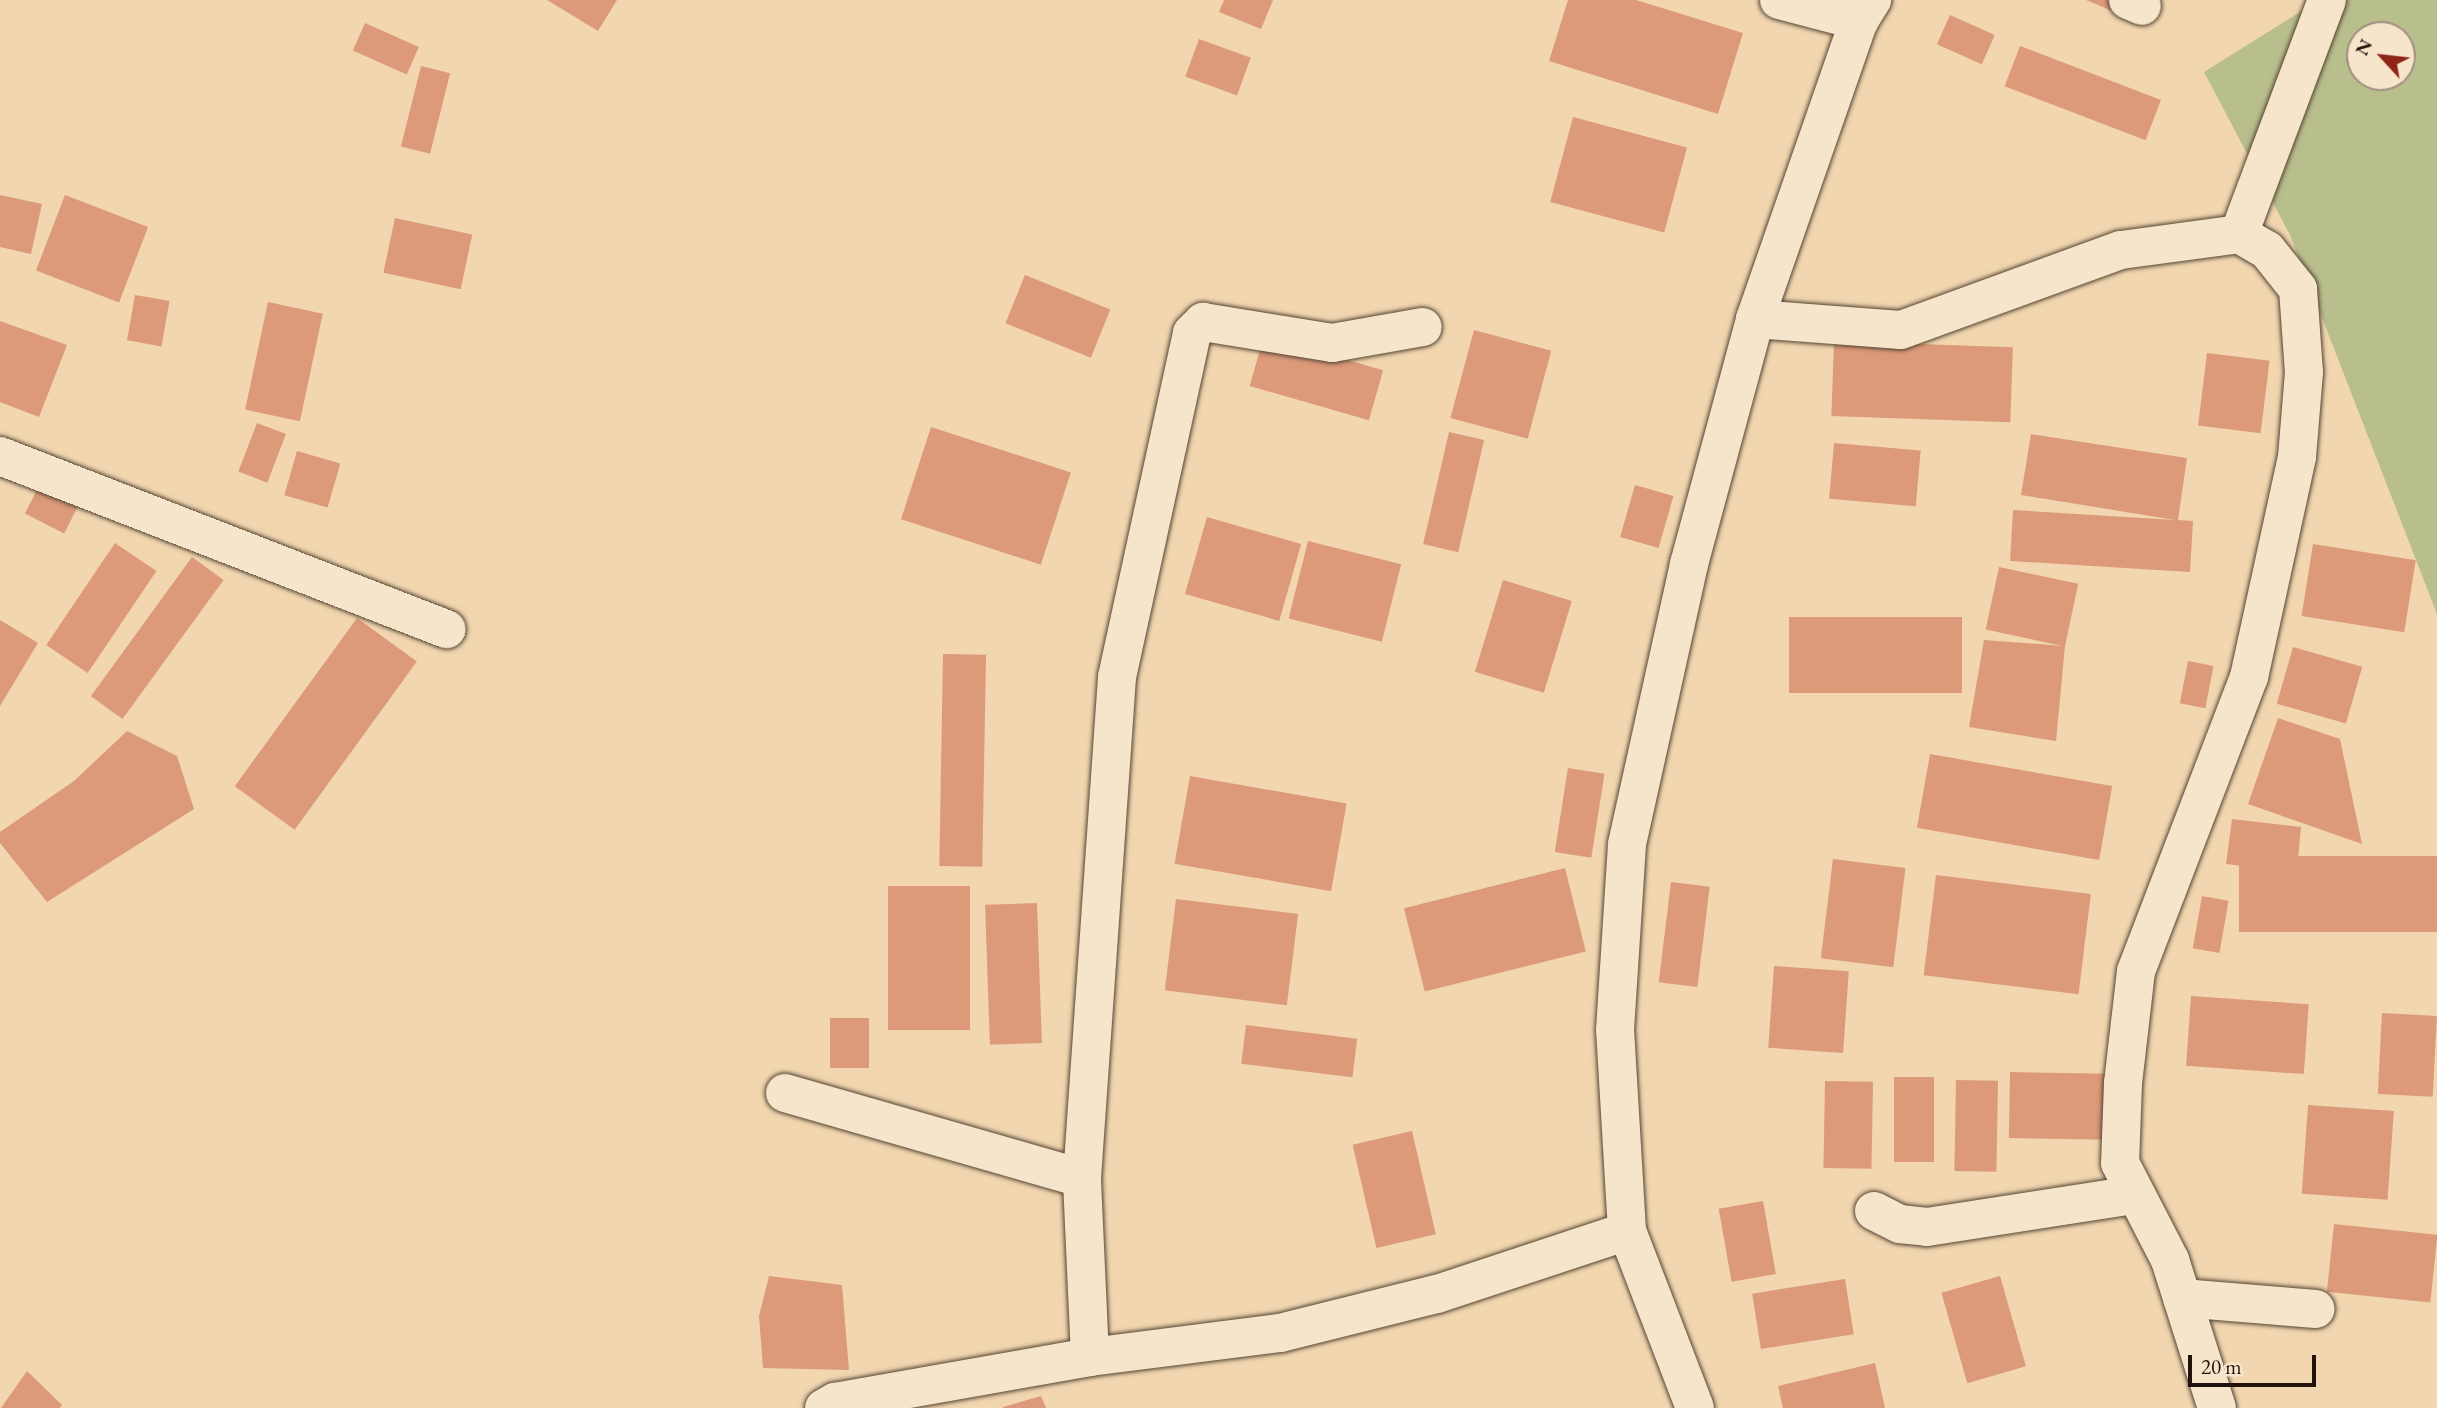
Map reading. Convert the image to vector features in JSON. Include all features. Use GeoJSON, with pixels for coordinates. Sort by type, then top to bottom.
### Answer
{"type":"FeatureCollection","features":[{"type":"Feature","properties":{"kind":"street"},"geometry":{"type":"LineString","coordinates":[[1695,1408],[1627,1231],[1615,1030],[1628,844],[1689,564],[1755,319],[1866,10],[1779,0]]}},
{"type":"Feature","properties":{"kind":"street"},"geometry":{"type":"LineString","coordinates":[[2239,233],[2327,0]]}},
{"type":"Feature","properties":{"kind":"street"},"geometry":{"type":"LineString","coordinates":[[1755,319],[1901,330],[2121,250],[2239,233],[2267,250],[2298,289],[2304,372],[2297,457],[2249,677],[2136,971],[2123,1083],[2120,1163],[2134,1195],[2171,1260],[2217,1408]]}},
{"type":"Feature","properties":{"kind":"street"},"geometry":{"type":"LineString","coordinates":[[1090,1357],[1082,1178],[1117,677],[1192,332],[1203,322],[1332,343],[1423,327]]}},
{"type":"Feature","properties":{"kind":"street"},"geometry":{"type":"LineString","coordinates":[[0,457],[447,629]]}},
{"type":"Feature","properties":{"kind":"street"},"geometry":{"type":"LineString","coordinates":[[785,1093],[1082,1178]]}},
{"type":"Feature","properties":{"kind":"street"},"geometry":{"type":"LineString","coordinates":[[1874,1210],[1900,1224],[1927,1227],[2134,1195]]}},
{"type":"Feature","properties":{"kind":"street"},"geometry":{"type":"LineString","coordinates":[[824,1408],[835,1402],[1090,1357],[1280,1333],[1437,1294],[1627,1231]]}},
{"type":"Feature","properties":{"kind":"street"},"geometry":{"type":"LineString","coordinates":[[2182,1298],[2316,1309]]}},
{"type":"Feature","properties":{"kind":"green space"},"geometry":{"type":"Polygon","coordinates":[[[2319,0],[2437,0],[2437,614],[2290,235],[2204,72],[2319,0]]]}},
{"type":"Feature","properties":{"kind":"building"},"geometry":{"type":"Polygon","coordinates":[[[547,0],[617,0],[598,31],[547,0]]]}},
{"type":"Feature","properties":{"kind":"building"},"geometry":{"type":"Polygon","coordinates":[[[1224,0],[1273,0],[1261,29],[1219,12],[1224,0]]]}},
{"type":"Feature","properties":{"kind":"building"},"geometry":{"type":"Polygon","coordinates":[[[1568,0],[1636,0],[1743,33],[1718,114],[1549,61],[1568,0]]]}},
{"type":"Feature","properties":{"kind":"building"},"geometry":{"type":"Polygon","coordinates":[[[2086,0],[2148,0],[2139,22],[2086,0]]]}},
{"type":"Feature","properties":{"kind":"building"},"geometry":{"type":"Polygon","coordinates":[[[1950,15],[1995,35],[1982,64],[1937,44],[1950,15]]]}},
{"type":"Feature","properties":{"kind":"building"},"geometry":{"type":"Polygon","coordinates":[[[365,23],[419,47],[407,74],[353,50],[365,23]]]}},
{"type":"Feature","properties":{"kind":"building"},"geometry":{"type":"Polygon","coordinates":[[[1199,39],[1251,58],[1237,95],[1185,77],[1199,39]]]}},
{"type":"Feature","properties":{"kind":"building"},"geometry":{"type":"Polygon","coordinates":[[[2020,46],[2161,100],[2146,140],[2005,86],[2020,46]]]}},
{"type":"Feature","properties":{"kind":"building"},"geometry":{"type":"Polygon","coordinates":[[[421,66],[450,73],[430,154],[401,147],[421,66]]]}},
{"type":"Feature","properties":{"kind":"building"},"geometry":{"type":"Polygon","coordinates":[[[1573,117],[1687,148],[1664,233],[1550,202],[1573,117]]]}},
{"type":"Feature","properties":{"kind":"building"},"geometry":{"type":"Polygon","coordinates":[[[0,195],[42,204],[31,254],[0,247],[0,195]]]}},
{"type":"Feature","properties":{"kind":"building"},"geometry":{"type":"Polygon","coordinates":[[[65,195],[148,227],[119,303],[36,271],[65,195]]]}},
{"type":"Feature","properties":{"kind":"building"},"geometry":{"type":"Polygon","coordinates":[[[395,218],[472,234],[461,289],[383,273],[395,218]]]}},
{"type":"Feature","properties":{"kind":"building"},"geometry":{"type":"Polygon","coordinates":[[[1025,275],[1110,309],[1091,358],[1006,323],[1025,275]]]}},
{"type":"Feature","properties":{"kind":"building"},"geometry":{"type":"Polygon","coordinates":[[[135,295],[169,301],[161,346],[127,340],[135,295]]]}},
{"type":"Feature","properties":{"kind":"building"},"geometry":{"type":"Polygon","coordinates":[[[268,302],[323,314],[300,421],[245,410],[268,302]]]}},
{"type":"Feature","properties":{"kind":"building"},"geometry":{"type":"Polygon","coordinates":[[[0,321],[67,345],[39,417],[0,402],[0,321]]]}},
{"type":"Feature","properties":{"kind":"building"},"geometry":{"type":"Polygon","coordinates":[[[1474,330],[1551,351],[1528,439],[1450,418],[1474,330]]]}},
{"type":"Feature","properties":{"kind":"building"},"geometry":{"type":"Polygon","coordinates":[[[1264,336],[1383,370],[1369,420],[1250,386],[1264,336]]]}},
{"type":"Feature","properties":{"kind":"building"},"geometry":{"type":"Polygon","coordinates":[[[1834,341],[2013,347],[2010,422],[1831,416],[1834,341]]]}},
{"type":"Feature","properties":{"kind":"building"},"geometry":{"type":"Polygon","coordinates":[[[2207,353],[2270,361],[2261,433],[2198,425],[2207,353]]]}},
{"type":"Feature","properties":{"kind":"building"},"geometry":{"type":"Polygon","coordinates":[[[257,423],[286,434],[267,483],[238,472],[257,423]]]}},
{"type":"Feature","properties":{"kind":"building"},"geometry":{"type":"Polygon","coordinates":[[[931,427],[1071,472],[1041,565],[901,519],[931,427]]]}},
{"type":"Feature","properties":{"kind":"building"},"geometry":{"type":"Polygon","coordinates":[[[1449,432],[1484,440],[1458,552],[1423,544],[1449,432]]]}},
{"type":"Feature","properties":{"kind":"building"},"geometry":{"type":"Polygon","coordinates":[[[2031,434],[2187,458],[2178,520],[2193,521],[2190,572],[2010,561],[2013,510],[2175,520],[2021,495],[2031,434]]]}},
{"type":"Feature","properties":{"kind":"building"},"geometry":{"type":"Polygon","coordinates":[[[1834,443],[1921,451],[1916,506],[1829,499],[1834,443]]]}},
{"type":"Feature","properties":{"kind":"building"},"geometry":{"type":"Polygon","coordinates":[[[297,451],[340,463],[328,508],[284,495],[297,451]]]}},
{"type":"Feature","properties":{"kind":"building"},"geometry":{"type":"Polygon","coordinates":[[[44,476],[83,496],[64,533],[25,513],[44,476]]]}},
{"type":"Feature","properties":{"kind":"building"},"geometry":{"type":"Polygon","coordinates":[[[1635,485],[1673,496],[1659,548],[1620,537],[1635,485]]]}},
{"type":"Feature","properties":{"kind":"building"},"geometry":{"type":"Polygon","coordinates":[[[1207,517],[1301,544],[1279,621],[1185,594],[1207,517]]]}},
{"type":"Feature","properties":{"kind":"building"},"geometry":{"type":"Polygon","coordinates":[[[1308,541],[1401,564],[1382,642],[1289,619],[1308,541]]]}},
{"type":"Feature","properties":{"kind":"building"},"geometry":{"type":"Polygon","coordinates":[[[115,543],[156,571],[88,673],[46,645],[115,543]]]}},
{"type":"Feature","properties":{"kind":"building"},"geometry":{"type":"Polygon","coordinates":[[[2313,544],[2416,560],[2404,632],[2302,616],[2313,544]]]}},
{"type":"Feature","properties":{"kind":"building"},"geometry":{"type":"Polygon","coordinates":[[[192,557],[224,580],[122,719],[91,696],[192,557]]]}},
{"type":"Feature","properties":{"kind":"building"},"geometry":{"type":"Polygon","coordinates":[[[1999,567],[2078,584],[2065,646],[1986,630],[1999,567]]]}},
{"type":"Feature","properties":{"kind":"building"},"geometry":{"type":"Polygon","coordinates":[[[1503,580],[1572,601],[1544,693],[1475,672],[1503,580]]]}},
{"type":"Feature","properties":{"kind":"building"},"geometry":{"type":"Polygon","coordinates":[[[1789,617],[1962,617],[1962,693],[1789,693],[1789,617]]]}},
{"type":"Feature","properties":{"kind":"building"},"geometry":{"type":"Polygon","coordinates":[[[357,618],[417,661],[295,830],[235,786],[357,618]]]}},
{"type":"Feature","properties":{"kind":"building"},"geometry":{"type":"Polygon","coordinates":[[[0,620],[38,643],[0,706],[0,620]]]}},
{"type":"Feature","properties":{"kind":"building"},"geometry":{"type":"Polygon","coordinates":[[[1984,640],[2065,646],[2056,741],[1969,727],[1984,640]]]}},
{"type":"Feature","properties":{"kind":"building"},"geometry":{"type":"Polygon","coordinates":[[[2293,647],[2362,667],[2346,724],[2277,704],[2293,647]]]}},
{"type":"Feature","properties":{"kind":"building"},"geometry":{"type":"Polygon","coordinates":[[[943,654],[986,655],[982,867],[939,866],[943,654]]]}},
{"type":"Feature","properties":{"kind":"building"},"geometry":{"type":"Polygon","coordinates":[[[2188,661],[2214,666],[2205,708],[2180,703],[2188,661]]]}},
{"type":"Feature","properties":{"kind":"building"},"geometry":{"type":"Polygon","coordinates":[[[2278,718],[2340,739],[2362,844],[2248,804],[2278,718]]]}},
{"type":"Feature","properties":{"kind":"building"},"geometry":{"type":"Polygon","coordinates":[[[127,731],[177,756],[194,809],[47,902],[0,843],[0,832],[74,781],[127,731]]]}},
{"type":"Feature","properties":{"kind":"building"},"geometry":{"type":"Polygon","coordinates":[[[1930,754],[2112,786],[2099,860],[1917,828],[1930,754]]]}},
{"type":"Feature","properties":{"kind":"building"},"geometry":{"type":"Polygon","coordinates":[[[1568,768],[1605,774],[1591,858],[1555,852],[1568,768]]]}},
{"type":"Feature","properties":{"kind":"building"},"geometry":{"type":"Polygon","coordinates":[[[1190,776],[1347,804],[1331,891],[1175,864],[1190,776]]]}},
{"type":"Feature","properties":{"kind":"building"},"geometry":{"type":"Polygon","coordinates":[[[2232,819],[2301,827],[2298,860],[2268,857],[2266,869],[2226,864],[2232,819]]]}},
{"type":"Feature","properties":{"kind":"building"},"geometry":{"type":"Polygon","coordinates":[[[2239,856],[2437,856],[2437,932],[2239,932],[2239,856]]]}},
{"type":"Feature","properties":{"kind":"building"},"geometry":{"type":"Polygon","coordinates":[[[1833,859],[1905,868],[1893,967],[1821,958],[1833,859]]]}},
{"type":"Feature","properties":{"kind":"building"},"geometry":{"type":"Polygon","coordinates":[[[1565,868],[1586,951],[1425,992],[1404,908],[1565,868]]]}},
{"type":"Feature","properties":{"kind":"building"},"geometry":{"type":"Polygon","coordinates":[[[1936,875],[2091,894],[2079,994],[1924,975],[1936,875]]]}},
{"type":"Feature","properties":{"kind":"building"},"geometry":{"type":"Polygon","coordinates":[[[1671,882],[1710,887],[1697,987],[1659,982],[1671,882]]]}},
{"type":"Feature","properties":{"kind":"building"},"geometry":{"type":"Polygon","coordinates":[[[888,886],[970,886],[970,1030],[888,1030],[888,886]]]}},
{"type":"Feature","properties":{"kind":"building"},"geometry":{"type":"Polygon","coordinates":[[[2202,896],[2229,901],[2219,953],[2193,948],[2202,896]]]}},
{"type":"Feature","properties":{"kind":"building"},"geometry":{"type":"Polygon","coordinates":[[[1176,899],[1298,914],[1287,1005],[1165,990],[1176,899]]]}},
{"type":"Feature","properties":{"kind":"building"},"geometry":{"type":"Polygon","coordinates":[[[1037,903],[1042,1043],[990,1045],[985,905],[1037,903]]]}},
{"type":"Feature","properties":{"kind":"building"},"geometry":{"type":"Polygon","coordinates":[[[1774,966],[1849,971],[1843,1053],[1768,1048],[1774,966]]]}},
{"type":"Feature","properties":{"kind":"building"},"geometry":{"type":"Polygon","coordinates":[[[2191,996],[2309,1004],[2304,1074],[2186,1066],[2191,996]]]}},
{"type":"Feature","properties":{"kind":"building"},"geometry":{"type":"Polygon","coordinates":[[[2382,1013],[2437,1016],[2433,1097],[2378,1094],[2382,1013]]]}},
{"type":"Feature","properties":{"kind":"building"},"geometry":{"type":"Polygon","coordinates":[[[830,1018],[869,1018],[869,1068],[830,1068],[830,1018]]]}},
{"type":"Feature","properties":{"kind":"building"},"geometry":{"type":"Polygon","coordinates":[[[1246,1025],[1357,1039],[1352,1077],[1241,1064],[1246,1025]]]}},
{"type":"Feature","properties":{"kind":"building"},"geometry":{"type":"Polygon","coordinates":[[[2010,1072],[2112,1074],[2111,1140],[2009,1138],[2010,1072]]]}},
{"type":"Feature","properties":{"kind":"building"},"geometry":{"type":"Polygon","coordinates":[[[1894,1077],[1934,1077],[1934,1162],[1894,1162],[1894,1077]]]}},
{"type":"Feature","properties":{"kind":"building"},"geometry":{"type":"Polygon","coordinates":[[[1956,1080],[1998,1081],[1996,1172],[1954,1171],[1956,1080]]]}},
{"type":"Feature","properties":{"kind":"building"},"geometry":{"type":"Polygon","coordinates":[[[1825,1081],[1873,1082],[1871,1169],[1823,1168],[1825,1081]]]}},
{"type":"Feature","properties":{"kind":"building"},"geometry":{"type":"Polygon","coordinates":[[[2308,1105],[2394,1111],[2388,1200],[2302,1194],[2308,1105]]]}},
{"type":"Feature","properties":{"kind":"building"},"geometry":{"type":"Polygon","coordinates":[[[1412,1131],[1436,1234],[1376,1248],[1353,1145],[1412,1131]]]}},
{"type":"Feature","properties":{"kind":"building"},"geometry":{"type":"Polygon","coordinates":[[[1763,1201],[1776,1274],[1732,1282],[1719,1209],[1763,1201]]]}},
{"type":"Feature","properties":{"kind":"building"},"geometry":{"type":"Polygon","coordinates":[[[2334,1224],[2437,1235],[2430,1302],[2327,1292],[2334,1224]]]}},
{"type":"Feature","properties":{"kind":"building"},"geometry":{"type":"Polygon","coordinates":[[[769,1276],[842,1285],[849,1370],[763,1368],[759,1316],[769,1276]]]}},
{"type":"Feature","properties":{"kind":"building"},"geometry":{"type":"Polygon","coordinates":[[[2000,1276],[2026,1366],[1967,1383],[1941,1293],[2000,1276]]]}},
{"type":"Feature","properties":{"kind":"building"},"geometry":{"type":"Polygon","coordinates":[[[1845,1279],[1854,1334],[1761,1349],[1752,1294],[1845,1279]]]}},
{"type":"Feature","properties":{"kind":"building"},"geometry":{"type":"Polygon","coordinates":[[[1875,1363],[1885,1408],[1783,1408],[1778,1386],[1875,1363]]]}},
{"type":"Feature","properties":{"kind":"building"},"geometry":{"type":"Polygon","coordinates":[[[27,1371],[62,1405],[60,1408],[1,1408],[27,1371]]]}},
{"type":"Feature","properties":{"kind":"building"},"geometry":{"type":"Polygon","coordinates":[[[1041,1396],[1046,1408],[1003,1408],[1003,1407],[1041,1396]]]}}]}
